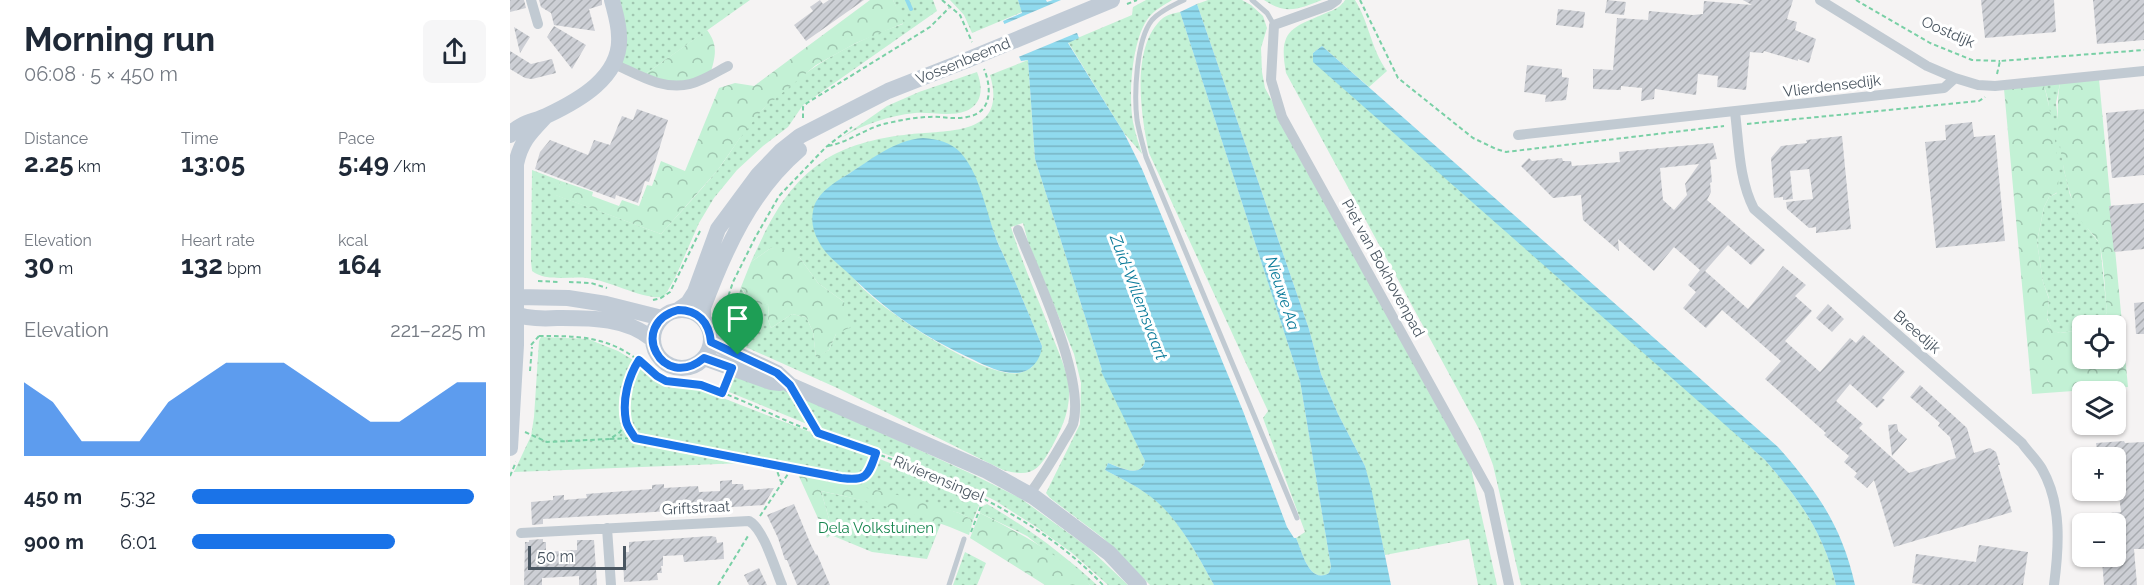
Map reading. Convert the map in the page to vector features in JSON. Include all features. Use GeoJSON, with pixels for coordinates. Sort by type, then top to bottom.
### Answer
{"type":"FeatureCollection","features":[{"type":"Feature","properties":{"kind":"main road"},"geometry":{"type":"LineString","coordinates":[[510,448],[513,430],[516,164],[513,141],[524,140],[546,116],[596,87],[608,75],[618,53],[620,38],[612,0]]}},
{"type":"Feature","properties":{"kind":"main road","name":"Vossenbeemd"},"geometry":{"type":"LineString","coordinates":[[678,310],[688,303],[695,292],[718,229],[743,194],[781,151],[810,125],[832,119],[888,91],[1115,4]]}},
{"type":"Feature","properties":{"kind":"main road","name":"Vossenbeemd"},"geometry":{"type":"LineString","coordinates":[[703,320],[703,308],[732,238],[767,183],[789,159],[807,144],[810,125]]}},
{"type":"Feature","properties":{"kind":"main road"},"geometry":{"type":"LineString","coordinates":[[513,306],[539,296],[568,298],[606,304],[662,318]]}},
{"type":"Feature","properties":{"kind":"main road"},"geometry":{"type":"LineString","coordinates":[[513,306],[539,319],[586,318],[626,324],[644,332],[652,339],[657,356],[671,367],[689,368],[704,358],[711,342],[708,326],[703,320],[692,312],[678,310],[662,318],[657,324],[652,339]]}},
{"type":"Feature","properties":{"kind":"main road","name":"Rivierensingel"},"geometry":{"type":"LineString","coordinates":[[711,342],[735,362],[771,382],[789,384],[987,471],[1029,495],[1109,553],[1139,585]]}},
{"type":"Feature","properties":{"kind":"main road","name":"Rivierensingel"},"geometry":{"type":"LineString","coordinates":[[704,358],[735,362]]}},
{"type":"Feature","properties":{"kind":"street"},"geometry":{"type":"LineString","coordinates":[[531,0],[538,24]]}},
{"type":"Feature","properties":{"kind":"street"},"geometry":{"type":"LineString","coordinates":[[1274,25],[1330,5],[1337,0]]}},
{"type":"Feature","properties":{"kind":"street"},"geometry":{"type":"LineString","coordinates":[[1820,0],[1927,66],[1978,85],[1995,86],[2144,71]]}},
{"type":"Feature","properties":{"kind":"street","name":"Piet van Bokhovenpad"},"geometry":{"type":"LineString","coordinates":[[1274,25],[1271,80],[1282,117],[1489,491],[1509,585]]}},
{"type":"Feature","properties":{"kind":"street"},"geometry":{"type":"LineString","coordinates":[[614,64],[654,82],[671,85],[689,84],[728,66]]}},
{"type":"Feature","properties":{"kind":"street","name":"Vlierdensedijk"},"geometry":{"type":"LineString","coordinates":[[1518,135],[1944,88],[1955,78]]}},
{"type":"Feature","properties":{"kind":"street","name":"Breedijk"},"geometry":{"type":"LineString","coordinates":[[1735,112],[1743,180],[1754,209],[2022,443],[2042,470],[2053,500],[2058,530],[2054,585]]}},
{"type":"Feature","properties":{"kind":"street"},"geometry":{"type":"LineString","coordinates":[[1018,230],[1059,333],[1069,364],[1075,399],[1073,424],[1051,464],[1029,495]]}},
{"type":"Feature","properties":{"kind":"street","name":"Griftstraat"},"geometry":{"type":"LineString","coordinates":[[521,533],[743,521],[755,524]]}},
{"type":"Feature","properties":{"kind":"street"},"geometry":{"type":"LineString","coordinates":[[755,524],[782,585]]}},
{"type":"Feature","properties":{"kind":"street"},"geometry":{"type":"LineString","coordinates":[[607,528],[611,585]]}},
{"type":"Feature","properties":{"kind":"lane"},"geometry":{"type":"LineString","coordinates":[[1184,0],[1162,12],[1152,21],[1145,34],[1137,82],[1137,120],[1146,157],[1298,518]]}},
{"type":"Feature","properties":{"kind":"lane"},"geometry":{"type":"LineString","coordinates":[[1252,0],[1267,14],[1274,25]]}},
{"type":"Feature","properties":{"kind":"lane"},"geometry":{"type":"LineString","coordinates":[[949,585],[964,538]]}},
{"type":"Feature","properties":{"kind":"path"},"geometry":{"type":"LineString","coordinates":[[942,0],[960,15],[972,42]]}},
{"type":"Feature","properties":{"kind":"path"},"geometry":{"type":"LineString","coordinates":[[1115,4],[1137,0]]}},
{"type":"Feature","properties":{"kind":"path"},"geometry":{"type":"LineString","coordinates":[[1360,0],[1398,78],[1473,138],[1496,149],[1506,152],[1737,125]]}},
{"type":"Feature","properties":{"kind":"path","name":"Oostdijk"},"geometry":{"type":"LineString","coordinates":[[1856,0],[1930,43],[1972,60],[2000,61]]}},
{"type":"Feature","properties":{"kind":"path"},"geometry":{"type":"LineString","coordinates":[[810,125],[803,107],[807,103],[930,27],[949,8]]}},
{"type":"Feature","properties":{"kind":"path"},"geometry":{"type":"LineString","coordinates":[[826,147],[838,144],[863,131],[893,122],[927,117],[958,118],[974,115],[988,100],[990,86],[984,69]]}},
{"type":"Feature","properties":{"kind":"path"},"geometry":{"type":"LineString","coordinates":[[722,393],[735,362],[738,338],[727,300],[733,282],[779,196],[826,147],[859,122]]}},
{"type":"Feature","properties":{"kind":"path"},"geometry":{"type":"LineString","coordinates":[[532,277],[538,281],[539,296]]}},
{"type":"Feature","properties":{"kind":"path","name":"Rivierensingel"},"geometry":{"type":"LineString","coordinates":[[539,319],[539,336],[584,337],[618,346],[666,381],[701,385],[818,433],[916,468],[984,498],[1067,553],[1103,585]]}},
{"type":"Feature","properties":{"kind":"path"},"geometry":{"type":"LineString","coordinates":[[610,439],[620,432],[626,422],[628,382],[639,360]]}},
{"type":"Feature","properties":{"kind":"path"},"geometry":{"type":"LineString","coordinates":[[789,384],[818,433]]}},
{"type":"Feature","properties":{"kind":"path"},"geometry":{"type":"LineString","coordinates":[[626,422],[635,438]]}},
{"type":"Feature","properties":{"kind":"path"},"geometry":{"type":"LineString","coordinates":[[523,431],[547,442],[635,438],[860,480],[872,466],[876,453]]}},
{"type":"Feature","properties":{"kind":"path"},"geometry":{"type":"LineString","coordinates":[[775,465],[781,482]]}},
{"type":"Feature","properties":{"kind":"path"},"geometry":{"type":"LineString","coordinates":[[718,585],[781,482],[792,468]]}},
{"type":"Feature","properties":{"kind":"path"},"geometry":{"type":"LineString","coordinates":[[964,538],[970,535],[984,498]]}},
{"type":"Feature","properties":{"kind":"green space"},"geometry":{"type":"Polygon","coordinates":[[[620,0],[750,0],[644,75],[621,65],[620,0]]]}},
{"type":"Feature","properties":{"kind":"green space"},"geometry":{"type":"Polygon","coordinates":[[[870,0],[893,0],[904,23],[856,43],[816,65],[763,109],[717,171],[661,234],[555,195],[561,181],[593,192],[592,196],[619,206],[622,200],[639,206],[647,185],[652,186],[661,161],[685,171],[719,88],[735,83],[754,86],[870,0]]]}},
{"type":"Feature","properties":{"kind":"green space"},"geometry":{"type":"Polygon","coordinates":[[[893,0],[933,0],[937,11],[803,105],[788,127],[737,170],[714,198],[699,223],[675,278],[664,297],[646,296],[587,278],[551,278],[532,271],[532,170],[561,181],[556,195],[661,234],[716,172],[756,116],[778,95],[828,58],[865,39],[903,24],[893,0]]]}},
{"type":"Feature","properties":{"kind":"green space"},"geometry":{"type":"Polygon","coordinates":[[[950,0],[1018,0],[1022,12],[972,33],[964,15],[950,0]]]}},
{"type":"Feature","properties":{"kind":"green space"},"geometry":{"type":"Polygon","coordinates":[[[1146,0],[1172,0],[1149,17],[1143,26],[1135,53],[1131,98],[1135,130],[1142,154],[1124,133],[1068,42],[1132,15],[1133,7],[1146,0]]]}},
{"type":"Feature","properties":{"kind":"green space"},"geometry":{"type":"Polygon","coordinates":[[[1208,0],[1242,0],[1263,16],[1267,28],[1261,48],[1265,88],[1471,468],[1497,585],[1478,585],[1469,539],[1385,555],[1365,466],[1338,414],[1321,374],[1309,329],[1197,4],[1208,0]]]}},
{"type":"Feature","properties":{"kind":"green space"},"geometry":{"type":"Polygon","coordinates":[[[1264,0],[1322,0],[1306,6],[1286,9],[1264,0]]]}},
{"type":"Feature","properties":{"kind":"green space"},"geometry":{"type":"Polygon","coordinates":[[[1345,0],[1355,0],[1364,17],[1377,54],[1387,71],[1369,87],[1322,46],[1313,53],[1765,460],[1809,518],[1825,549],[1836,585],[1521,585],[1493,465],[1480,431],[1286,73],[1284,48],[1290,32],[1337,8],[1345,0]]]}},
{"type":"Feature","properties":{"kind":"green space"},"geometry":{"type":"Polygon","coordinates":[[[1180,12],[1300,381],[1331,567],[1329,573],[1322,575],[1311,571],[1296,538],[1305,532],[1263,418],[1268,411],[1149,153],[1141,101],[1142,63],[1153,30],[1163,18],[1180,12]]]}},
{"type":"Feature","properties":{"kind":"green space"},"geometry":{"type":"Polygon","coordinates":[[[707,30],[715,47],[710,75],[678,84],[644,75],[707,30]]]}},
{"type":"Feature","properties":{"kind":"green space"},"geometry":{"type":"Polygon","coordinates":[[[1028,60],[1035,159],[1102,370],[1145,461],[1143,466],[1135,471],[1108,463],[1105,470],[1145,492],[1165,509],[1188,540],[1214,585],[1150,585],[1103,538],[1046,493],[1080,424],[1081,383],[1074,354],[1028,242],[1023,223],[1011,227],[1062,361],[1069,390],[1066,414],[1054,443],[1041,464],[1026,473],[1003,470],[835,387],[730,340],[731,320],[741,287],[746,298],[769,305],[768,320],[771,328],[792,314],[806,317],[813,332],[816,357],[829,350],[836,334],[844,302],[818,283],[800,258],[771,248],[751,262],[771,220],[798,182],[822,162],[840,151],[883,138],[953,130],[969,127],[981,121],[990,111],[993,96],[990,75],[1028,60]],[[883,152],[839,180],[817,199],[851,274],[869,294],[909,325],[959,354],[983,366],[1003,372],[1021,373],[1032,367],[1042,346],[966,161],[883,152]]]}},
{"type":"Feature","properties":{"kind":"green space"},"geometry":{"type":"Polygon","coordinates":[[[977,72],[981,89],[979,100],[966,111],[954,114],[915,113],[895,116],[876,121],[841,138],[887,106],[977,72]]]}},
{"type":"Feature","properties":{"kind":"green space"},"geometry":{"type":"Polygon","coordinates":[[[2099,79],[2121,315],[2106,315],[2101,250],[2098,241],[2082,222],[2075,208],[2065,173],[2059,135],[2060,83],[2099,79]]]}},
{"type":"Feature","properties":{"kind":"green space"},"geometry":{"type":"Polygon","coordinates":[[[2060,83],[2056,103],[2064,170],[2070,195],[2088,229],[2100,244],[2107,312],[2106,315],[2072,315],[2072,331],[2060,333],[2053,331],[2047,318],[2049,298],[2043,282],[2037,242],[2044,207],[2049,197],[2057,193],[2048,100],[2044,85],[2060,83]]]}},
{"type":"Feature","properties":{"kind":"green space"},"geometry":{"type":"Polygon","coordinates":[[[2044,85],[2057,152],[2058,192],[2049,197],[2044,207],[2037,242],[2043,282],[2049,299],[2047,319],[2054,331],[2060,333],[2072,331],[2072,369],[2126,369],[2126,366],[2128,387],[2126,387],[2126,381],[2072,381],[2072,391],[2032,394],[2004,89],[2044,85]]]}},
{"type":"Feature","properties":{"kind":"green space"},"geometry":{"type":"Polygon","coordinates":[[[771,248],[785,250],[800,258],[818,283],[844,302],[851,327],[836,334],[829,350],[816,358],[813,332],[806,317],[792,314],[771,328],[768,320],[769,305],[751,303],[741,287],[751,262],[771,248]]]}},
{"type":"Feature","properties":{"kind":"green space"},"geometry":{"type":"Polygon","coordinates":[[[541,337],[588,339],[618,351],[640,364],[658,369],[666,381],[687,384],[967,493],[981,501],[973,520],[959,513],[797,472],[744,463],[514,472],[531,436],[541,337]]]}},
{"type":"Feature","properties":{"kind":"green space"},"geometry":{"type":"Polygon","coordinates":[[[733,373],[790,390],[812,426],[729,392],[727,388],[733,373]]]}},
{"type":"Feature","properties":{"kind":"green space"},"geometry":{"type":"Polygon","coordinates":[[[797,394],[1020,498],[1089,548],[1128,585],[1108,585],[1072,553],[994,500],[940,474],[820,430],[797,394]]]}},
{"type":"Feature","properties":{"kind":"green space"},"geometry":{"type":"Polygon","coordinates":[[[797,472],[915,499],[959,513],[973,520],[969,535],[896,509],[821,491],[831,526],[831,535],[827,538],[797,472]]]}},
{"type":"Feature","properties":{"kind":"green space","name":"Dela Volkstuinen"},"geometry":{"type":"Polygon","coordinates":[[[821,491],[898,508],[941,523],[927,559],[872,552],[831,535],[831,526],[821,491]]]}},
{"type":"Feature","properties":{"kind":"green space"},"geometry":{"type":"Polygon","coordinates":[[[987,504],[1044,542],[1097,585],[1090,585],[1027,536],[980,513],[981,507],[987,504]]]}},
{"type":"Feature","properties":{"kind":"green space"},"geometry":{"type":"Polygon","coordinates":[[[980,513],[1038,544],[1090,585],[1045,585],[970,538],[980,513]]]}},
{"type":"Feature","properties":{"kind":"green space","name":"Dela Volkstuinen"},"geometry":{"type":"Polygon","coordinates":[[[965,552],[986,563],[977,585],[953,585],[965,552]]]}},
{"type":"Feature","properties":{"kind":"water"},"geometry":{"type":"Polygon","coordinates":[[[1018,0],[1046,0],[1047,2],[1064,0],[1079,38],[1068,43],[1124,133],[1142,169],[1243,411],[1287,527],[1296,538],[1311,571],[1322,575],[1329,573],[1331,567],[1300,381],[1180,12],[1197,4],[1309,329],[1321,374],[1338,414],[1365,466],[1391,585],[1214,585],[1188,540],[1165,509],[1144,492],[1105,470],[1108,463],[1134,471],[1143,466],[1145,461],[1101,371],[1035,159],[1028,60],[1021,61],[1003,21],[1022,13],[1018,0]]]}},
{"type":"Feature","properties":{"kind":"water"},"geometry":{"type":"Polygon","coordinates":[[[1322,46],[1778,447],[1805,479],[1826,510],[1843,545],[1855,585],[1836,585],[1825,549],[1809,518],[1765,460],[1313,62],[1313,53],[1322,46]]]}},
{"type":"Feature","properties":{"kind":"water"},"geometry":{"type":"Polygon","coordinates":[[[923,138],[939,140],[953,146],[961,153],[975,175],[997,240],[1042,346],[1038,360],[1027,370],[1012,373],[995,369],[921,332],[877,300],[835,262],[824,250],[815,234],[812,223],[813,211],[822,193],[884,151],[903,142],[923,138]]]}},
{"type":"Feature","properties":{"kind":"pier"},"geometry":{"type":"Polygon","coordinates":[[[1061,0],[1067,0],[1079,32],[1016,58],[1002,25],[1061,0]]]}},
{"type":"Feature","properties":{"kind":"building"},"geometry":{"type":"Polygon","coordinates":[[[510,0],[524,0],[526,8],[510,12],[510,0]]]}},
{"type":"Feature","properties":{"kind":"building"},"geometry":{"type":"Polygon","coordinates":[[[539,0],[602,0],[602,5],[589,9],[595,31],[554,25],[551,13],[541,7],[539,0]]]}},
{"type":"Feature","properties":{"kind":"building"},"geometry":{"type":"Polygon","coordinates":[[[820,0],[823,4],[829,0],[864,0],[806,41],[794,25],[813,11],[810,7],[820,0]]]}},
{"type":"Feature","properties":{"kind":"building"},"geometry":{"type":"Polygon","coordinates":[[[1607,0],[1626,2],[1624,15],[1605,13],[1607,0]]]}},
{"type":"Feature","properties":{"kind":"building"},"geometry":{"type":"Polygon","coordinates":[[[1743,0],[1793,0],[1787,19],[1797,22],[1795,30],[1816,39],[1809,63],[1764,51],[1763,53],[1750,52],[1746,90],[1717,87],[1718,76],[1698,74],[1696,95],[1655,89],[1654,99],[1641,101],[1642,88],[1621,86],[1621,90],[1593,89],[1593,69],[1613,70],[1617,18],[1648,20],[1649,11],[1703,14],[1704,1],[1752,5],[1743,0]]]}},
{"type":"Feature","properties":{"kind":"building"},"geometry":{"type":"Polygon","coordinates":[[[1981,0],[2054,0],[2056,32],[1985,38],[1981,0]]]}},
{"type":"Feature","properties":{"kind":"building"},"geometry":{"type":"Polygon","coordinates":[[[2093,0],[2144,0],[2144,40],[2097,44],[2093,0]]]}},
{"type":"Feature","properties":{"kind":"building"},"geometry":{"type":"Polygon","coordinates":[[[1558,9],[1585,12],[1583,28],[1556,25],[1558,9]]]}},
{"type":"Feature","properties":{"kind":"building"},"geometry":{"type":"Polygon","coordinates":[[[554,26],[586,45],[572,69],[547,37],[554,26]]]}},
{"type":"Feature","properties":{"kind":"building"},"geometry":{"type":"Polygon","coordinates":[[[514,27],[530,37],[520,53],[514,27]]]}},
{"type":"Feature","properties":{"kind":"building"},"geometry":{"type":"Polygon","coordinates":[[[510,51],[531,64],[552,59],[556,73],[532,79],[525,78],[510,69],[510,51]]]}},
{"type":"Feature","properties":{"kind":"building"},"geometry":{"type":"Polygon","coordinates":[[[1527,65],[1562,69],[1562,77],[1569,78],[1566,100],[1545,102],[1546,95],[1524,92],[1527,65]]]}},
{"type":"Feature","properties":{"kind":"building"},"geometry":{"type":"Polygon","coordinates":[[[637,109],[668,120],[649,182],[645,181],[638,203],[616,195],[615,199],[535,169],[540,152],[550,140],[588,155],[594,140],[610,145],[622,116],[633,120],[637,109]]]}},
{"type":"Feature","properties":{"kind":"building"},"geometry":{"type":"Polygon","coordinates":[[[2144,109],[2144,175],[2112,178],[2106,113],[2144,109]]]}},
{"type":"Feature","properties":{"kind":"building"},"geometry":{"type":"Polygon","coordinates":[[[1972,122],[1974,137],[1995,135],[2005,241],[1936,248],[1925,142],[1946,140],[1945,125],[1972,122]]]}},
{"type":"Feature","properties":{"kind":"building"},"geometry":{"type":"Polygon","coordinates":[[[1842,136],[1851,229],[1816,233],[1816,227],[1809,228],[1787,209],[1786,202],[1813,199],[1809,169],[1790,171],[1793,199],[1774,198],[1771,158],[1781,146],[1807,143],[1806,140],[1842,136]]]}},
{"type":"Feature","properties":{"kind":"building"},"geometry":{"type":"Polygon","coordinates":[[[1713,143],[1717,159],[1710,160],[1712,182],[1707,200],[1765,250],[1751,265],[1728,245],[1705,271],[1748,309],[1783,266],[1806,285],[1795,296],[1812,311],[1785,341],[1820,372],[1850,338],[1856,343],[1863,335],[1905,372],[1882,398],[1885,400],[1877,408],[1850,384],[1836,401],[1863,424],[1859,428],[1909,473],[1956,458],[1950,437],[1938,426],[1940,423],[1910,397],[1920,385],[1967,428],[1974,453],[1990,448],[1996,452],[2012,512],[1894,547],[1874,480],[1867,488],[1854,477],[1857,473],[1844,462],[1849,456],[1765,379],[1781,361],[1722,310],[1706,328],[1683,308],[1696,292],[1688,285],[1700,270],[1674,247],[1654,271],[1618,239],[1619,251],[1583,220],[1581,195],[1553,198],[1521,166],[1529,158],[1532,161],[1562,158],[1563,161],[1571,161],[1572,166],[1620,162],[1619,152],[1713,143]],[[1699,164],[1660,168],[1663,200],[1674,210],[1687,195],[1685,184],[1699,164]]]}},
{"type":"Feature","properties":{"kind":"building"},"geometry":{"type":"Polygon","coordinates":[[[2144,203],[2144,249],[2114,252],[2109,206],[2144,203]]]}},
{"type":"Feature","properties":{"kind":"building"},"geometry":{"type":"Polygon","coordinates":[[[2144,302],[2144,334],[2136,334],[2134,303],[2144,302]]]}},
{"type":"Feature","properties":{"kind":"building"},"geometry":{"type":"Polygon","coordinates":[[[1828,304],[1844,319],[1832,332],[1816,318],[1828,304]]]}},
{"type":"Feature","properties":{"kind":"building"},"geometry":{"type":"Polygon","coordinates":[[[1897,424],[1898,431],[1907,439],[1892,456],[1888,425],[1897,424]]]}},
{"type":"Feature","properties":{"kind":"building"},"geometry":{"type":"Polygon","coordinates":[[[2144,442],[2144,549],[2134,549],[2137,585],[2104,585],[2103,567],[2126,567],[2126,513],[2110,513],[2121,512],[2120,501],[2126,501],[2126,447],[2097,447],[2096,443],[2144,442]]]}},
{"type":"Feature","properties":{"kind":"building"},"geometry":{"type":"Polygon","coordinates":[[[732,480],[732,484],[743,484],[744,490],[774,488],[764,505],[543,519],[543,524],[532,525],[531,502],[553,500],[553,496],[564,495],[564,500],[587,498],[586,494],[652,489],[652,485],[664,484],[664,488],[698,486],[699,492],[720,491],[720,481],[732,480]]]}},
{"type":"Feature","properties":{"kind":"building"},"geometry":{"type":"Polygon","coordinates":[[[794,504],[830,585],[797,585],[787,560],[785,560],[767,515],[794,504]]]}},
{"type":"Feature","properties":{"kind":"building"},"geometry":{"type":"Polygon","coordinates":[[[716,537],[717,543],[723,542],[724,559],[684,562],[683,555],[663,556],[662,573],[657,573],[658,580],[624,582],[623,552],[629,552],[629,542],[716,537]]]}},
{"type":"Feature","properties":{"kind":"building"},"geometry":{"type":"Polygon","coordinates":[[[543,539],[543,542],[546,542],[546,552],[577,550],[577,540],[594,540],[597,585],[579,585],[579,576],[542,578],[542,585],[524,585],[525,542],[543,539]]]}},
{"type":"Feature","properties":{"kind":"building"},"geometry":{"type":"Polygon","coordinates":[[[1979,545],[2028,552],[2023,585],[1912,583],[1916,554],[1976,562],[1979,545]]]}},
{"type":"Feature","properties":{"kind":"building"},"geometry":{"type":"Polygon","coordinates":[[[759,568],[767,585],[749,585],[744,575],[759,568]]]}},
{"type":"Feature","properties":{"kind":"waterway"},"geometry":{"type":"LineString","coordinates":[[907,0],[911,9]]}},
{"type":"Feature","properties":{"kind":"route"},"geometry":{"type":"LineString","coordinates":[[678,310],[692,312],[708,326],[711,342],[738,355],[777,373],[790,385],[818,433],[876,453],[872,466],[860,480],[635,438],[626,422],[626,396],[632,370],[639,360],[666,381],[701,385],[722,393],[732,368],[704,358],[689,368],[680,369],[663,362],[653,348],[652,339],[657,324],[662,318],[678,310]]}},
{"type":"Feature","properties":{"kind":"water label","name":"Nieuwe Aa"},"geometry":{"type":"Point","coordinates":[1283,293]}},
{"type":"Feature","properties":{"kind":"water label","name":"Zuid-Willemsvaart"},"geometry":{"type":"Point","coordinates":[1139,297]}}]}
